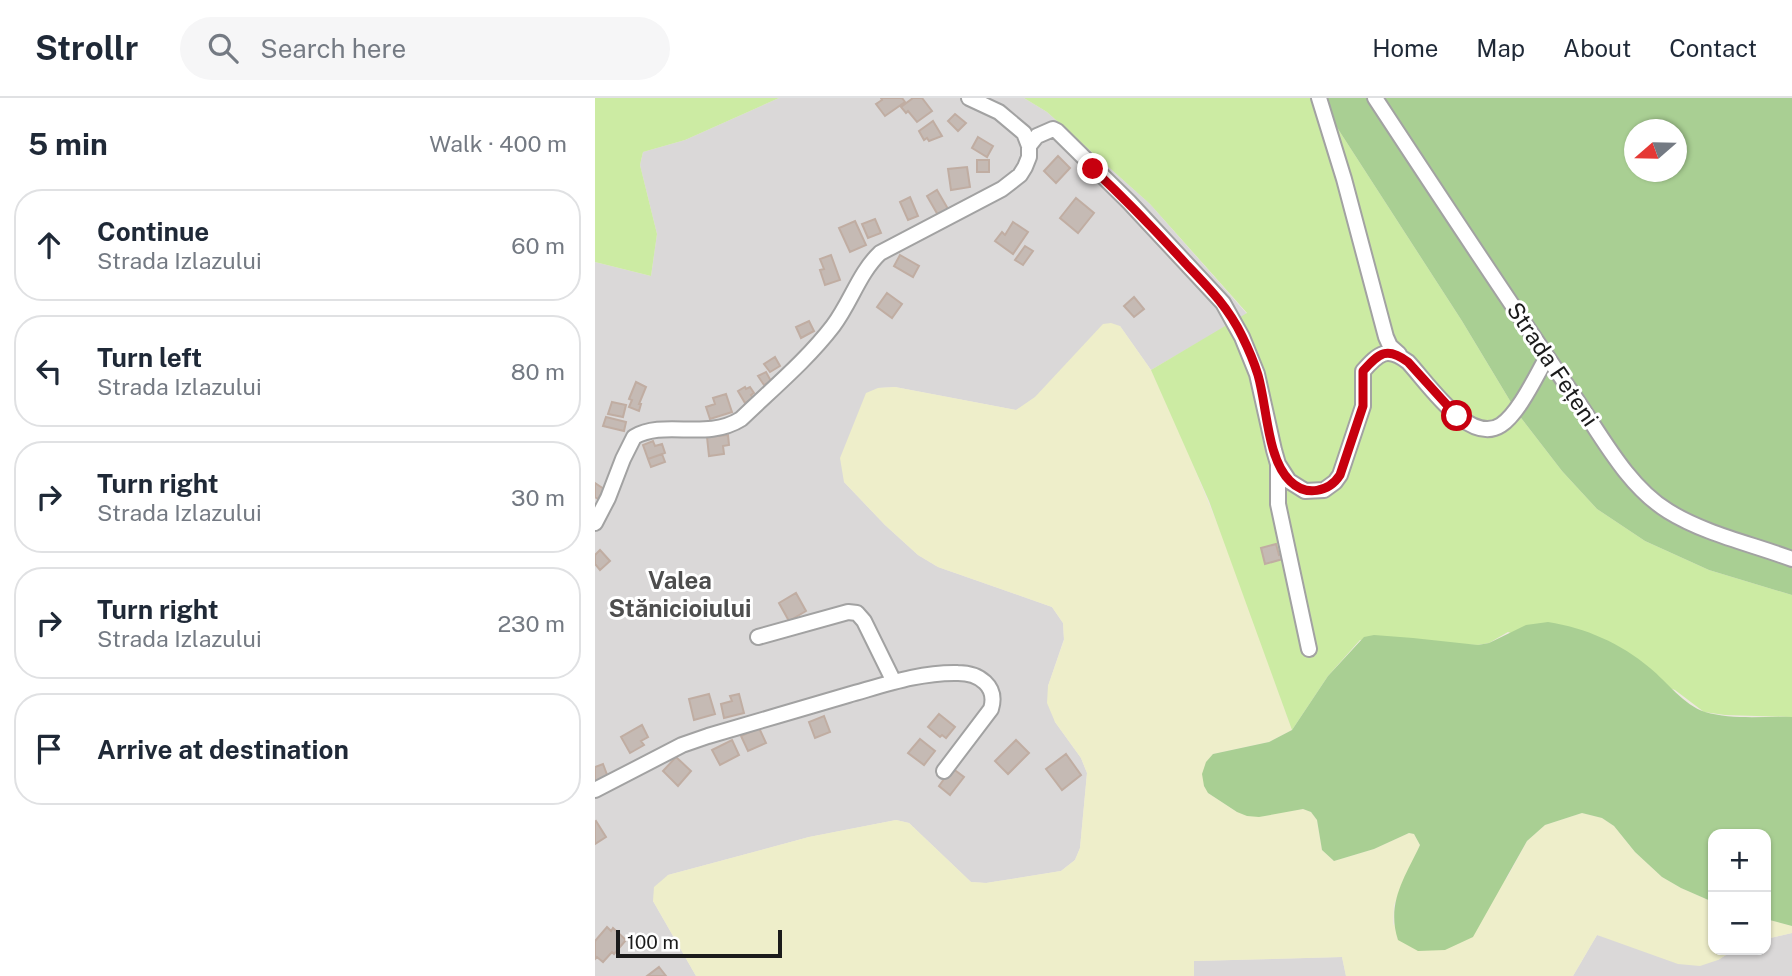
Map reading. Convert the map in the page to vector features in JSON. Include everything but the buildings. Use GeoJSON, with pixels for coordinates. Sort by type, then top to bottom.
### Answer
{"type":"FeatureCollection","features":[{"type":"Feature","properties":{"kind":"street"},"geometry":{"type":"LineString","coordinates":[[595,523],[634,437],[653,430],[716,430],[741,419],[824,338],[848,305],[871,261],[893,244],[1012,182],[1025,167],[1029,157],[1024,133],[999,112],[969,98]]}},
{"type":"Feature","properties":{"kind":"street"},"geometry":{"type":"LineString","coordinates":[[1319,98],[1390,346],[1457,416],[1470,427],[1480,429],[1500,426],[1547,357]]}},
{"type":"Feature","properties":{"kind":"street","name":"Strada Fețeni"},"geometry":{"type":"LineString","coordinates":[[1375,98],[1547,357],[1630,476],[1647,495],[1669,512],[1792,559]]}},
{"type":"Feature","properties":{"kind":"street"},"geometry":{"type":"LineString","coordinates":[[1028,146],[1042,132],[1053,129],[1057,131],[1129,202],[1223,303],[1242,337],[1258,374],[1278,464],[1279,504],[1309,649]]}},
{"type":"Feature","properties":{"kind":"street"},"geometry":{"type":"LineString","coordinates":[[1278,464],[1289,481],[1305,491],[1324,490],[1335,482],[1347,456],[1363,406],[1363,371],[1378,355],[1387,352],[1399,355]]}},
{"type":"Feature","properties":{"kind":"street"},"geometry":{"type":"LineString","coordinates":[[758,637],[848,612],[857,613],[864,621],[894,682]]}},
{"type":"Feature","properties":{"kind":"street"},"geometry":{"type":"LineString","coordinates":[[595,790],[682,745],[894,682],[960,672],[974,675],[985,681],[992,690],[991,709],[944,771]]}},
{"type":"Feature","properties":{"kind":"shaded area"},"geometry":{"type":"Polygon","coordinates":[[[779,98],[1024,98],[1047,112],[1150,204],[1247,314],[1151,370],[1120,326],[1026,405],[1016,410],[895,387],[878,388],[844,482],[918,555],[938,567],[1052,607],[1063,623],[1064,639],[1048,686],[1055,722],[1081,758],[1087,773],[1080,848],[1075,860],[1061,871],[986,883],[971,882],[909,823],[896,820],[809,837],[668,875],[653,901],[696,976],[595,976],[595,262],[651,276],[657,234],[640,165],[643,152],[685,140],[779,98]]]}},
{"type":"Feature","properties":{"kind":"shaded area"},"geometry":{"type":"Polygon","coordinates":[[[1792,933],[1792,976],[1573,976],[1597,935],[1718,960],[1726,955],[1771,955],[1771,938],[1792,933]]]}},
{"type":"Feature","properties":{"kind":"shaded area"},"geometry":{"type":"Polygon","coordinates":[[[1342,957],[1346,976],[1194,976],[1193,961],[1342,957]]]}},
{"type":"Feature","properties":{"kind":"green space"},"geometry":{"type":"Polygon","coordinates":[[[595,98],[779,98],[685,140],[643,152],[640,165],[657,234],[651,276],[595,262],[595,98]]]}},
{"type":"Feature","properties":{"kind":"green space"},"geometry":{"type":"Polygon","coordinates":[[[1024,98],[1318,98],[1462,321],[1518,414],[1562,471],[1597,509],[1645,541],[1709,570],[1792,595],[1792,717],[1704,712],[1675,690],[1508,632],[1489,643],[1478,645],[1360,640],[1328,676],[1292,730],[1209,501],[1151,370],[1247,313],[1150,204],[1047,112],[1024,98]]]}},
{"type":"Feature","properties":{"kind":"green space"},"geometry":{"type":"Polygon","coordinates":[[[1318,98],[1792,98],[1792,595],[1709,570],[1645,541],[1597,509],[1562,471],[1518,414],[1462,321],[1318,98]]]}},
{"type":"Feature","properties":{"kind":"green space"},"geometry":{"type":"Polygon","coordinates":[[[1103,324],[1120,326],[1151,370],[1228,550],[1292,730],[1269,742],[1213,754],[1208,793],[1237,812],[1303,809],[1311,812],[1317,820],[1322,850],[1334,861],[1374,849],[1409,833],[1414,834],[1420,845],[1394,905],[1393,925],[1507,878],[1527,841],[1545,825],[1582,813],[1602,818],[1614,826],[1635,852],[1662,877],[1708,900],[1708,955],[1726,955],[1700,966],[1678,964],[1597,935],[1573,976],[1346,976],[1342,957],[1194,961],[1194,976],[696,976],[653,901],[654,887],[668,875],[809,837],[896,820],[909,823],[971,882],[986,883],[1061,871],[1075,860],[1080,848],[1087,773],[1081,758],[1055,722],[1047,703],[1048,686],[1064,640],[1063,623],[1052,607],[938,567],[918,555],[844,482],[840,458],[866,393],[878,388],[895,387],[1016,410],[1035,397],[1103,324]]]}},
{"type":"Feature","properties":{"kind":"green space"},"geometry":{"type":"Polygon","coordinates":[[[1548,622],[1576,628],[1615,644],[1639,659],[1690,704],[1705,712],[1737,717],[1792,717],[1792,926],[1771,920],[1771,829],[1708,829],[1708,900],[1662,877],[1635,852],[1614,826],[1602,818],[1582,813],[1545,825],[1527,841],[1473,937],[1445,950],[1418,951],[1398,940],[1394,914],[1403,879],[1420,845],[1414,834],[1409,833],[1374,849],[1334,861],[1322,850],[1317,820],[1311,812],[1303,809],[1259,817],[1247,816],[1208,793],[1204,786],[1202,774],[1206,762],[1213,754],[1269,742],[1292,730],[1328,676],[1364,637],[1374,635],[1478,645],[1489,643],[1526,625],[1548,622]]]}},
{"type":"Feature","properties":{"kind":"green space"},"geometry":{"type":"Polygon","coordinates":[[[1771,920],[1792,926],[1792,933],[1771,938],[1771,920]]]}},
{"type":"Feature","properties":{"kind":"district","name":"Valea Stănicioiului"},"geometry":{"type":"Point","coordinates":[680,594]}},
{"type":"Feature","properties":{"kind":"route"},"geometry":{"type":"LineString","coordinates":[[1093,169],[1129,202],[1223,303],[1258,374],[1278,464],[1289,481],[1305,491],[1324,490],[1340,475],[1363,406],[1363,371],[1378,355],[1387,352],[1399,355],[1457,416]]}}]}
